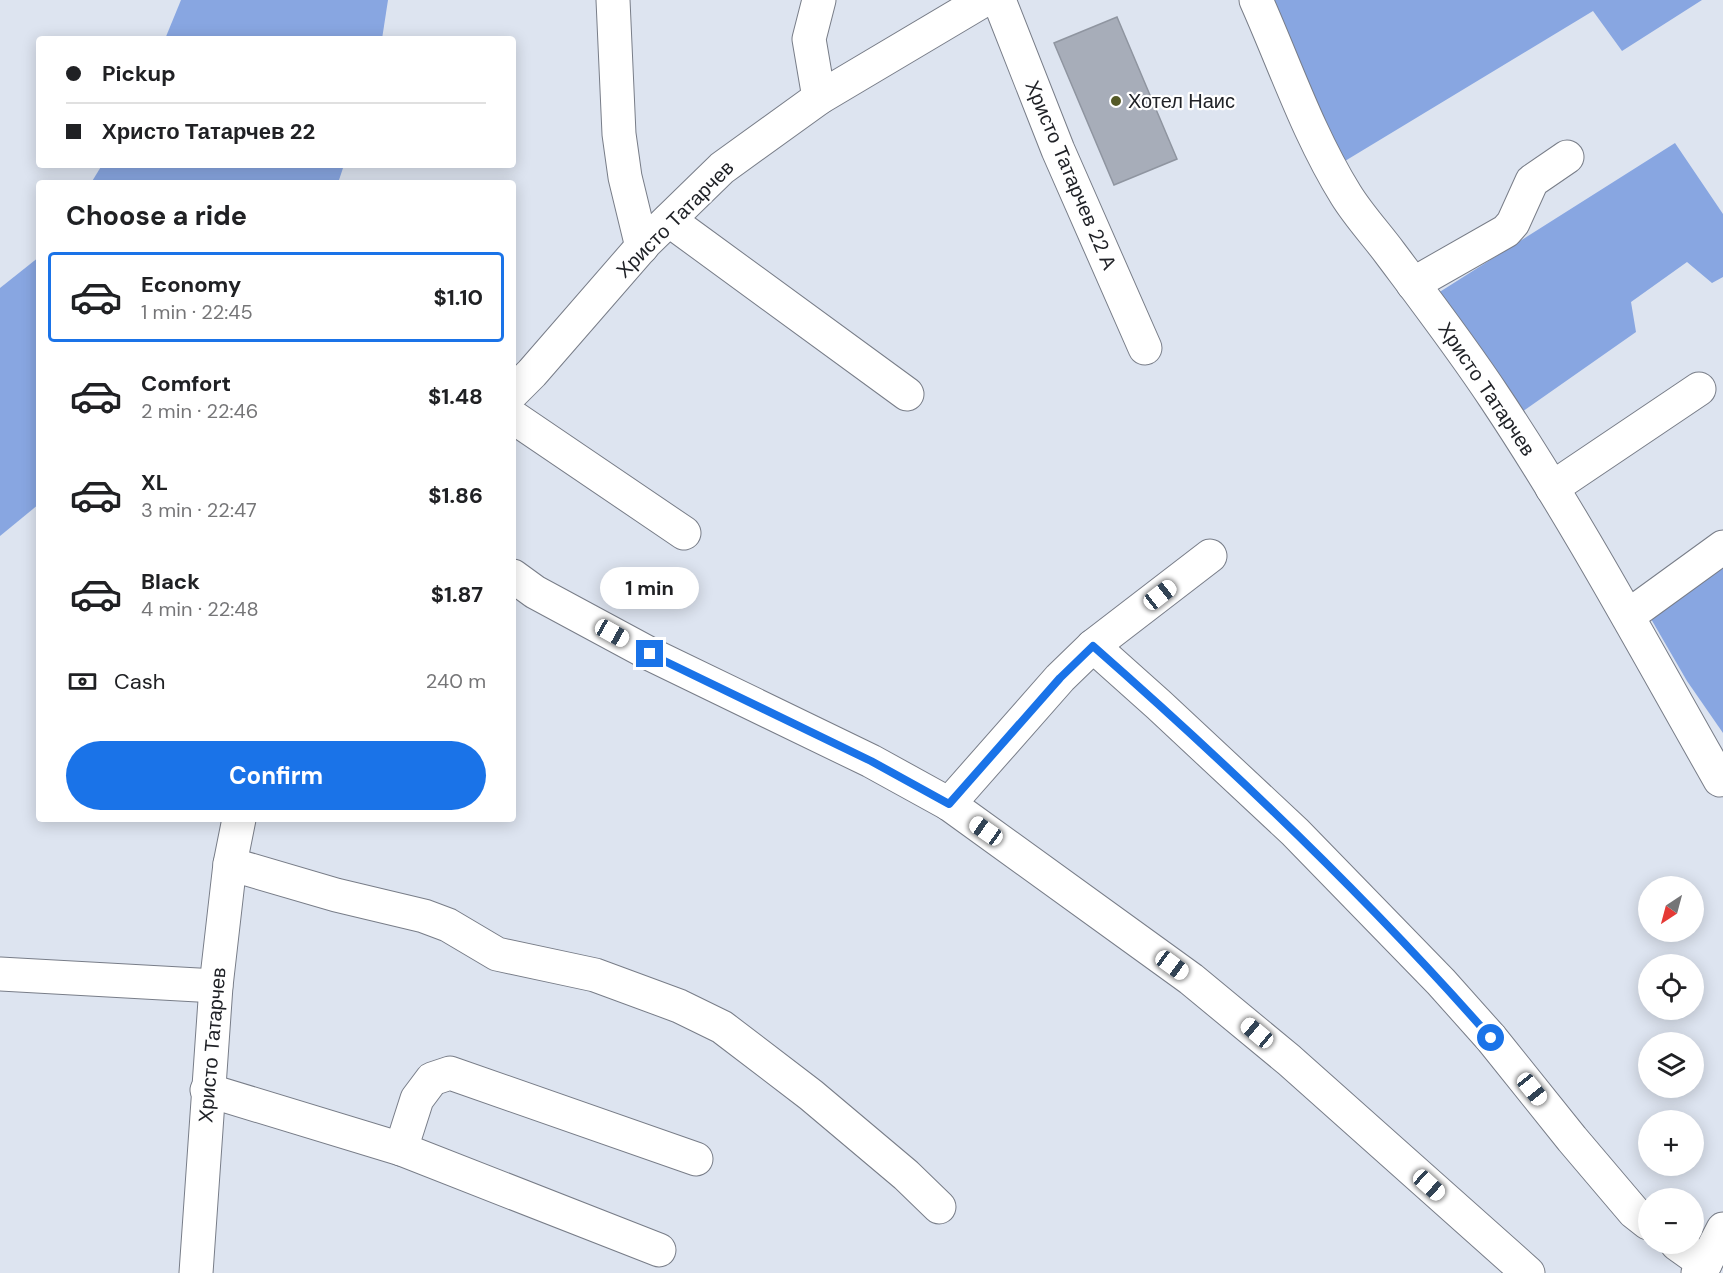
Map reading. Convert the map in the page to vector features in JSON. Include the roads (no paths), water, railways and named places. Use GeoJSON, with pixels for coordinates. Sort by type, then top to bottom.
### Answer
{"type":"FeatureCollection","features":[{"type":"Feature","properties":{"kind":"street"},"geometry":{"type":"LineString","coordinates":[[613,0],[619,134],[625,177],[642,247]]}},
{"type":"Feature","properties":{"kind":"street"},"geometry":{"type":"LineString","coordinates":[[819,0],[809,39],[819,99]]}},
{"type":"Feature","properties":{"kind":"street","name":"Христо Татарчев"},"geometry":{"type":"LineString","coordinates":[[516,389],[642,247],[722,168],[819,99],[984,0]]}},
{"type":"Feature","properties":{"kind":"street","name":"Христо Татарчев 22 А"},"geometry":{"type":"LineString","coordinates":[[999,0],[1058,150],[1145,348]]}},
{"type":"Feature","properties":{"kind":"street","name":"Христо Татарчев"},"geometry":{"type":"LineString","coordinates":[[1256,0],[1287,76],[1331,168],[1357,211],[1495,398],[1628,616],[1720,780]]}},
{"type":"Feature","properties":{"kind":"street"},"geometry":{"type":"LineString","coordinates":[[1413,284],[1506,231],[1513,223],[1532,181],[1567,157]]}},
{"type":"Feature","properties":{"kind":"street"},"geometry":{"type":"LineString","coordinates":[[669,220],[907,394]]}},
{"type":"Feature","properties":{"kind":"street"},"geometry":{"type":"LineString","coordinates":[[1552,488],[1700,389]]}},
{"type":"Feature","properties":{"kind":"street"},"geometry":{"type":"LineString","coordinates":[[516,419],[684,533]]}},
{"type":"Feature","properties":{"kind":"street"},"geometry":{"type":"LineString","coordinates":[[1628,616],[1723,547]]}},
{"type":"Feature","properties":{"kind":"street"},"geometry":{"type":"LineString","coordinates":[[949,804],[1060,678],[1093,646],[1210,556]]}},
{"type":"Feature","properties":{"kind":"street"},"geometry":{"type":"LineString","coordinates":[[516,578],[535,592],[650,654],[871,761],[949,804],[1191,979],[1290,1060],[1528,1273]]}},
{"type":"Feature","properties":{"kind":"street"},"geometry":{"type":"LineString","coordinates":[[1093,646],[1295,832],[1441,982],[1491,1038],[1572,1139],[1638,1215]]}},
{"type":"Feature","properties":{"kind":"street","name":"Христо Татарчев"},"geometry":{"type":"LineString","coordinates":[[196,1273],[216,986],[230,864],[238,822]]}},
{"type":"Feature","properties":{"kind":"street"},"geometry":{"type":"LineString","coordinates":[[230,864],[336,895],[424,916],[448,926],[497,954],[595,975],[679,1006],[722,1027],[811,1095],[906,1175],[939,1207]]}},
{"type":"Feature","properties":{"kind":"street"},"geometry":{"type":"LineString","coordinates":[[0,974],[216,986]]}},
{"type":"Feature","properties":{"kind":"street"},"geometry":{"type":"LineString","coordinates":[[401,1149],[417,1100],[432,1079],[450,1073],[696,1159]]}},
{"type":"Feature","properties":{"kind":"street"},"geometry":{"type":"LineString","coordinates":[[207,1090],[401,1149],[658,1250]]}},
{"type":"Feature","properties":{"kind":"street"},"geometry":{"type":"LineString","coordinates":[[1687,1254],[1701,1269],[1723,1229]]}},
{"type":"Feature","properties":{"kind":"place","name":"Хотел Наис"},"geometry":{"type":"Point","coordinates":[1116,101]}}]}
